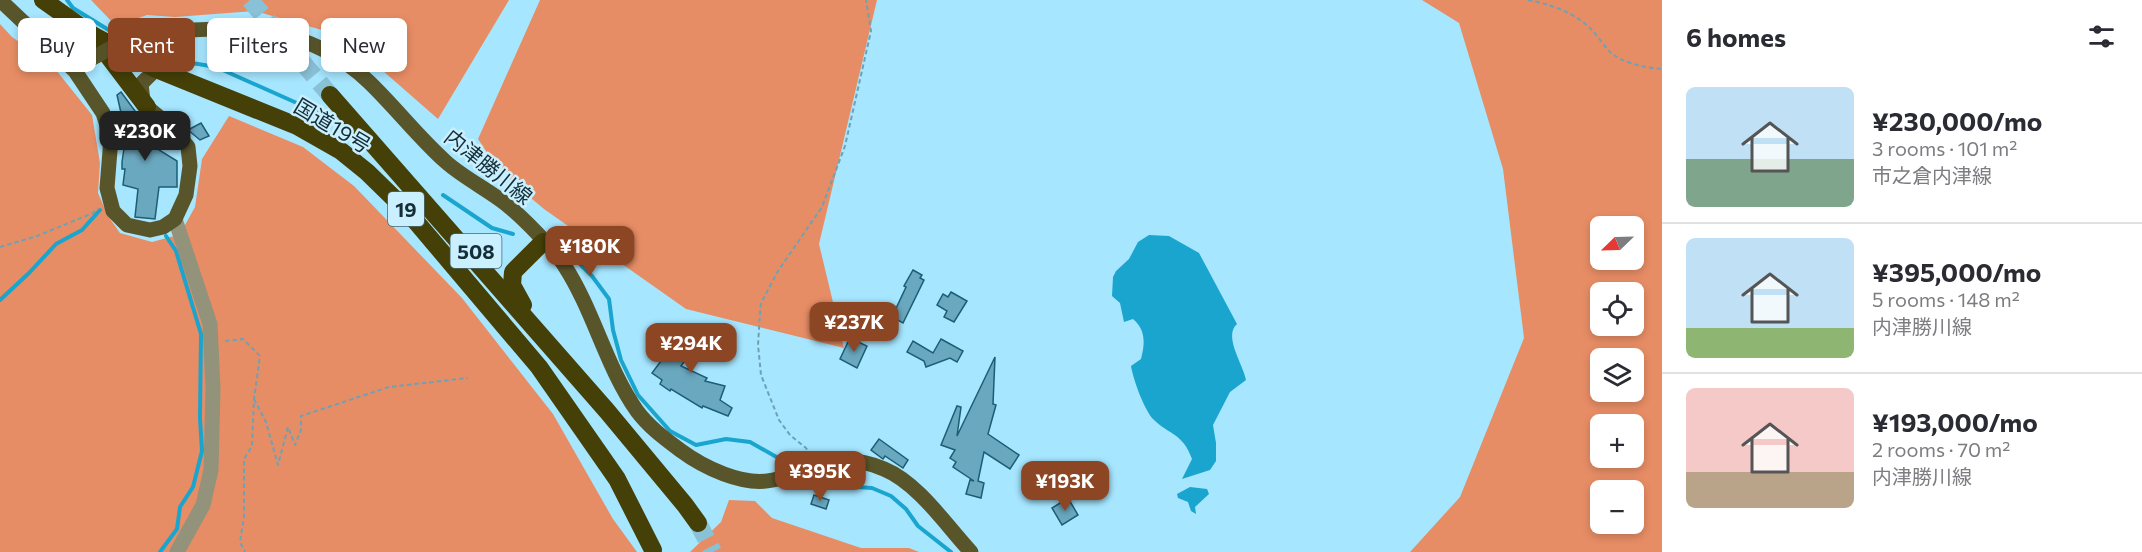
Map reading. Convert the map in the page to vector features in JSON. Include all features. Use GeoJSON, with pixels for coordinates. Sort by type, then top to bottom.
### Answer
{"type":"FeatureCollection","features":[{"type":"Feature","properties":{"kind":"highway","name":"国道19号"},"geometry":{"type":"LineString","coordinates":[[44,0],[69,18]]}},
{"type":"Feature","properties":{"kind":"highway"},"geometry":{"type":"LineString","coordinates":[[96,39],[147,106]]}},
{"type":"Feature","properties":{"kind":"highway","name":"国道19号"},"geometry":{"type":"LineString","coordinates":[[163,72],[297,126],[341,151],[407,210],[539,367],[617,479],[652,550]]}},
{"type":"Feature","properties":{"kind":"highway","name":"国道19号"},"geometry":{"type":"LineString","coordinates":[[330,95],[646,457],[698,523]]}},
{"type":"Feature","properties":{"kind":"highway","name":"508"},"geometry":{"type":"LineString","coordinates":[[441,222],[456,228],[488,265],[505,273],[513,272],[543,242]]}},
{"type":"Feature","properties":{"kind":"highway","name":"508"},"geometry":{"type":"LineString","coordinates":[[513,272],[514,292],[542,326],[544,341]]}},
{"type":"Feature","properties":{"kind":"main road"},"geometry":{"type":"LineString","coordinates":[[0,0],[19,18]]}},
{"type":"Feature","properties":{"kind":"main road","name":"内津勝川線"},"geometry":{"type":"LineString","coordinates":[[96,56],[122,42],[162,33],[209,29],[253,30],[290,36],[334,56],[369,82],[447,163],[507,205],[563,263],[587,305],[622,387],[638,412],[656,433],[690,457],[724,473],[749,481],[771,480],[834,461],[862,461],[886,470],[910,484],[971,552]]}},
{"type":"Feature","properties":{"kind":"main road"},"geometry":{"type":"LineString","coordinates":[[76,72],[103,113],[111,138],[107,189],[113,211],[127,225],[150,230],[163,227],[175,219],[186,195],[190,166],[188,147],[170,126],[143,101],[141,84],[153,72]]}},
{"type":"Feature","properties":{"kind":"street"},"geometry":{"type":"LineString","coordinates":[[175,219],[210,324],[213,388],[211,470],[203,505],[177,552]]}},
{"type":"Feature","properties":{"kind":"path"},"geometry":{"type":"LineString","coordinates":[[817,466],[806,448],[790,435],[778,420],[760,375],[758,345],[761,303],[778,271],[822,207],[845,146],[871,31],[866,0]]}},
{"type":"Feature","properties":{"kind":"path"},"geometry":{"type":"LineString","coordinates":[[1528,0],[1564,10],[1586,24],[1618,58],[1662,69]]}},
{"type":"Feature","properties":{"kind":"path"},"geometry":{"type":"LineString","coordinates":[[0,248],[37,236],[93,213],[100,205],[111,202]]}},
{"type":"Feature","properties":{"kind":"path"},"geometry":{"type":"LineString","coordinates":[[210,324],[226,342],[243,339],[260,356],[254,399],[252,446],[244,459],[244,516],[240,542],[245,552]]}},
{"type":"Feature","properties":{"kind":"path"},"geometry":{"type":"LineString","coordinates":[[254,399],[266,422],[278,465],[288,427],[295,445],[301,430],[301,417],[389,387],[468,378]]}},
{"type":"Feature","properties":{"kind":"shaded area"},"geometry":{"type":"Polygon","coordinates":[[[91,0],[509,0],[438,119],[384,72],[407,72],[407,18],[321,18],[321,30],[309,26],[309,18],[280,18],[255,11],[175,17],[147,15],[139,18],[108,18],[91,0]]]}},
{"type":"Feature","properties":{"kind":"shaded area"},"geometry":{"type":"Polygon","coordinates":[[[540,0],[877,0],[819,244],[844,348],[686,309],[544,209],[500,172],[478,139],[540,0]]]}},
{"type":"Feature","properties":{"kind":"shaded area"},"geometry":{"type":"Polygon","coordinates":[[[1422,0],[1662,0],[1662,552],[1410,552],[1460,497],[1524,338],[1503,169],[1459,23],[1422,0]]]}},
{"type":"Feature","properties":{"kind":"shaded area"},"geometry":{"type":"Polygon","coordinates":[[[0,24],[18,41],[18,72],[58,72],[92,115],[100,163],[98,193],[108,216],[120,233],[152,242],[174,236],[185,225],[195,207],[202,159],[229,116],[303,147],[354,186],[462,298],[553,414],[613,519],[637,552],[0,552],[0,24]]]}},
{"type":"Feature","properties":{"kind":"shaded area"},"geometry":{"type":"Polygon","coordinates":[[[729,500],[755,501],[772,518],[861,548],[909,548],[919,552],[690,552],[721,522],[729,500]]]}},
{"type":"Feature","properties":{"kind":"water"},"geometry":{"type":"Polygon","coordinates":[[[1149,235],[1169,236],[1199,253],[1237,324],[1233,329],[1233,343],[1246,380],[1230,392],[1213,425],[1216,461],[1210,470],[1182,479],[1192,459],[1180,439],[1153,419],[1146,408],[1136,386],[1131,366],[1141,359],[1144,343],[1142,333],[1133,319],[1124,322],[1120,303],[1112,296],[1113,277],[1116,271],[1129,259],[1138,242],[1149,235]]]}},
{"type":"Feature","properties":{"kind":"water"},"geometry":{"type":"Polygon","coordinates":[[[1190,487],[1207,489],[1209,494],[1195,507],[1196,514],[1191,511],[1188,502],[1178,498],[1177,494],[1190,487]]]}},
{"type":"Feature","properties":{"kind":"building"},"geometry":{"type":"Polygon","coordinates":[[[121,92],[146,126],[162,134],[159,150],[177,161],[177,187],[159,187],[155,219],[135,217],[138,189],[123,185],[125,169],[122,169],[122,162],[126,135],[117,95],[121,92]]]}},
{"type":"Feature","properties":{"kind":"building"},"geometry":{"type":"Polygon","coordinates":[[[201,123],[209,136],[200,140],[188,130],[201,123]]]}},
{"type":"Feature","properties":{"kind":"building"},"geometry":{"type":"Polygon","coordinates":[[[913,270],[922,275],[920,278],[924,280],[903,323],[892,317],[913,270]]]}},
{"type":"Feature","properties":{"kind":"building"},"geometry":{"type":"Polygon","coordinates":[[[951,292],[967,301],[954,322],[944,317],[947,311],[937,305],[943,294],[948,297],[951,292]]]}},
{"type":"Feature","properties":{"kind":"building"},"geometry":{"type":"Polygon","coordinates":[[[693,328],[706,335],[703,341],[720,351],[714,360],[695,347],[681,366],[707,378],[705,381],[725,386],[720,400],[732,408],[728,416],[703,406],[702,408],[671,389],[670,391],[660,384],[662,380],[652,373],[664,357],[666,359],[685,330],[690,333],[693,328]]]}},
{"type":"Feature","properties":{"kind":"building"},"geometry":{"type":"Polygon","coordinates":[[[941,339],[963,351],[957,362],[950,358],[926,367],[924,361],[907,352],[913,341],[933,353],[941,339]]]}},
{"type":"Feature","properties":{"kind":"building"},"geometry":{"type":"Polygon","coordinates":[[[854,340],[867,346],[857,368],[840,359],[848,342],[852,344],[854,340]]]}},
{"type":"Feature","properties":{"kind":"building"},"geometry":{"type":"Polygon","coordinates":[[[995,357],[993,404],[996,405],[988,434],[1019,455],[1010,469],[984,452],[978,481],[984,483],[981,498],[966,494],[970,480],[974,481],[953,467],[956,462],[950,458],[955,450],[941,445],[957,406],[961,407],[957,436],[995,357]]]}},
{"type":"Feature","properties":{"kind":"building"},"geometry":{"type":"Polygon","coordinates":[[[879,439],[908,460],[903,468],[885,456],[883,459],[871,450],[879,439]]]}},
{"type":"Feature","properties":{"kind":"building"},"geometry":{"type":"Polygon","coordinates":[[[814,495],[829,500],[826,509],[811,504],[814,495]]]}},
{"type":"Feature","properties":{"kind":"building"},"geometry":{"type":"Polygon","coordinates":[[[1068,498],[1078,515],[1062,525],[1052,508],[1068,498]]]}},
{"type":"Feature","properties":{"kind":"waterway"},"geometry":{"type":"LineString","coordinates":[[67,0],[73,8],[108,30]]}},
{"type":"Feature","properties":{"kind":"waterway"},"geometry":{"type":"LineString","coordinates":[[195,64],[216,67],[317,112]]}},
{"type":"Feature","properties":{"kind":"waterway"},"geometry":{"type":"LineString","coordinates":[[443,195],[492,228],[513,234]]}},
{"type":"Feature","properties":{"kind":"waterway"},"geometry":{"type":"LineString","coordinates":[[0,300],[56,244],[82,230],[100,210]]}},
{"type":"Feature","properties":{"kind":"waterway"},"geometry":{"type":"LineString","coordinates":[[160,552],[177,529],[180,507],[193,487],[202,451],[201,334],[176,251],[166,236]]}},
{"type":"Feature","properties":{"kind":"waterway"},"geometry":{"type":"LineString","coordinates":[[568,252],[592,276],[609,299],[613,330],[621,360],[638,395],[670,431],[696,445],[726,439],[750,442],[787,463]]}},
{"type":"Feature","properties":{"kind":"waterway"},"geometry":{"type":"LineString","coordinates":[[821,480],[829,483],[846,482],[856,487],[872,488],[891,496],[906,509],[918,526],[951,552]]}},
{"type":"Feature","properties":{"kind":"tunnel"},"geometry":{"type":"LineString","coordinates":[[250,0],[330,95]]}},
{"type":"Feature","properties":{"kind":"tunnel"},"geometry":{"type":"LineString","coordinates":[[698,523],[713,552]]}}]}
